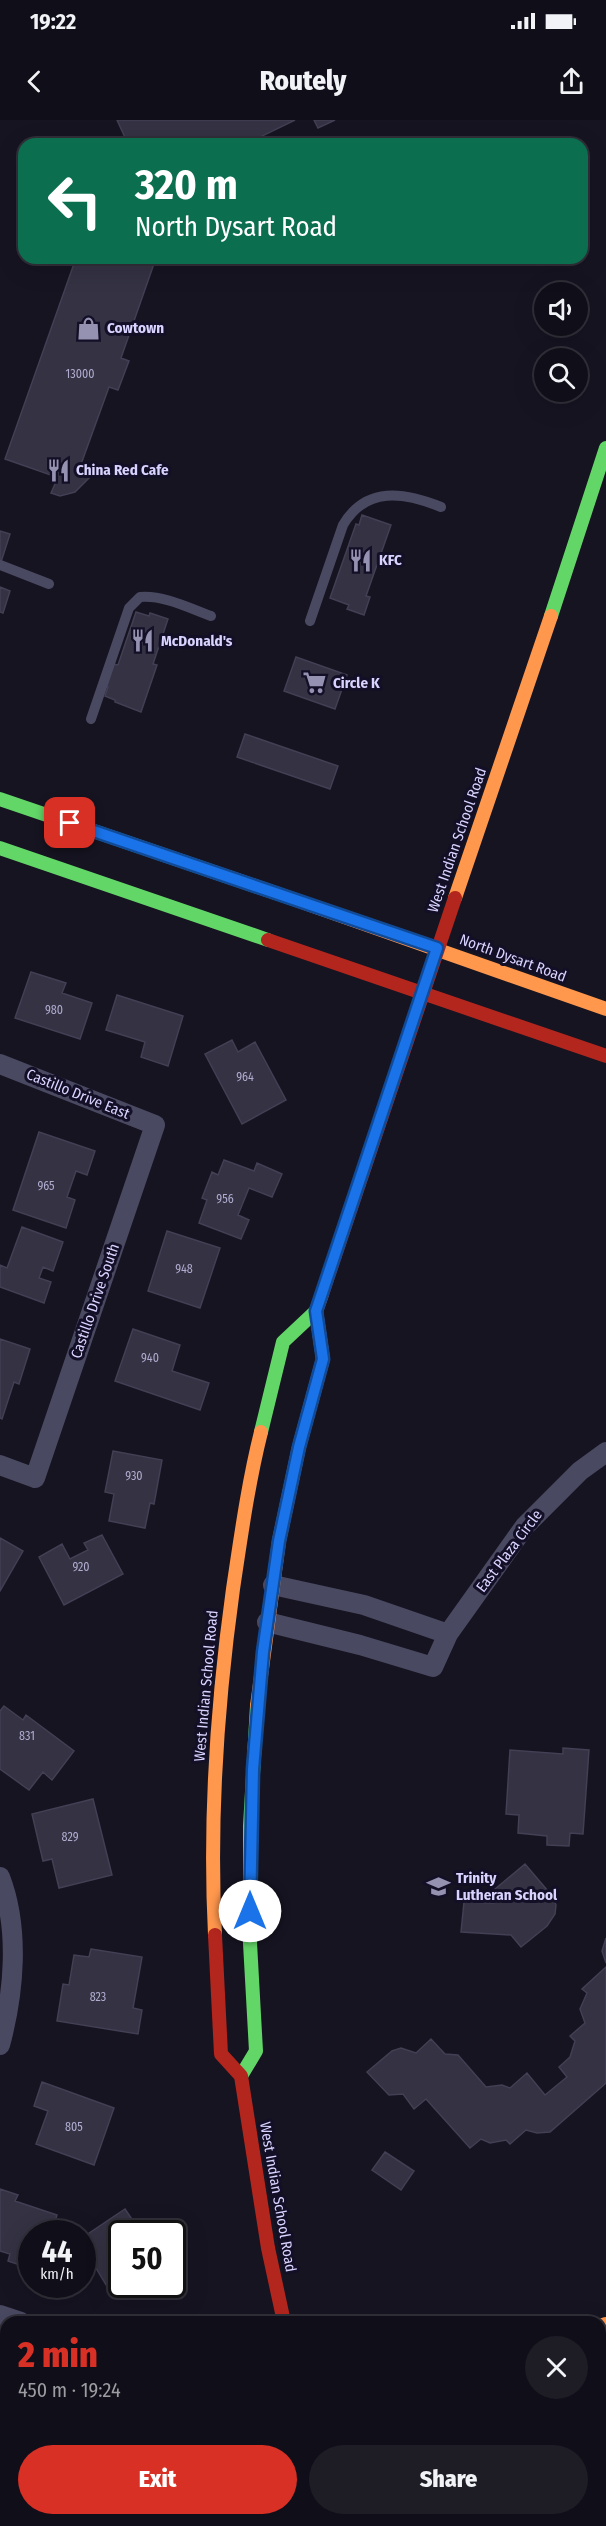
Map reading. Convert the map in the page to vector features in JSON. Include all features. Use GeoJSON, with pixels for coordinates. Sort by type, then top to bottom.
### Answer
{"type":"FeatureCollection","features":[{"type":"Feature","properties":{"kind":"main road","name":"West Indian School Road"},"geometry":{"type":"LineString","coordinates":[[242,2076],[256,2051],[250,1943],[250,1826],[257,1709],[279,1541],[299,1447],[323,1359],[316,1311],[437,948],[543,645],[606,448]]}},
{"type":"Feature","properties":{"kind":"main road","name":"North Dysart Road"},"geometry":{"type":"LineString","coordinates":[[0,799],[437,948],[606,1009]]}},
{"type":"Feature","properties":{"kind":"main road"},"geometry":{"type":"LineString","coordinates":[[0,848],[606,1056]]}},
{"type":"Feature","properties":{"kind":"main road","name":"West Indian School Road"},"geometry":{"type":"LineString","coordinates":[[283,2316],[268,2248],[242,2076],[222,2054],[218,2005],[213,1843],[214,1773],[222,1669],[248,1485],[283,1342],[316,1311]]}},
{"type":"Feature","properties":{"kind":"street","name":"Castillo Drive East"},"geometry":{"type":"LineString","coordinates":[[0,1064],[156,1125]]}},
{"type":"Feature","properties":{"kind":"street","name":"Castillo Drive South"},"geometry":{"type":"LineString","coordinates":[[0,1465],[35,1478],[156,1125]]}},
{"type":"Feature","properties":{"kind":"street","name":"East Plaza Circle"},"geometry":{"type":"LineString","coordinates":[[267,1622],[360,1645],[433,1667],[448,1634],[525,1526],[580,1471],[606,1452]]}},
{"type":"Feature","properties":{"kind":"street"},"geometry":{"type":"LineString","coordinates":[[273,1585],[364,1605],[448,1634]]}},
{"type":"Feature","properties":{"kind":"street"},"geometry":{"type":"LineString","coordinates":[[0,1877],[8,1898],[11,2002],[0,2045]]}},
{"type":"Feature","properties":{"kind":"lane"},"geometry":{"type":"LineString","coordinates":[[310,621],[343,525],[350,513],[362,503],[375,497],[392,495],[408,496],[441,507]]}},
{"type":"Feature","properties":{"kind":"lane"},"geometry":{"type":"LineString","coordinates":[[0,565],[50,584]]}},
{"type":"Feature","properties":{"kind":"lane"},"geometry":{"type":"LineString","coordinates":[[91,719],[129,608],[140,597],[152,596],[211,616]]}},
{"type":"Feature","properties":{"kind":"building"},"geometry":{"type":"Polygon","coordinates":[[[117,120],[295,120],[258,138],[125,138],[117,120]]]}},
{"type":"Feature","properties":{"kind":"building"},"geometry":{"type":"Polygon","coordinates":[[[314,120],[335,120],[318,128],[314,120]]]}},
{"type":"Feature","properties":{"kind":"building"},"geometry":{"type":"Polygon","coordinates":[[[74,264],[154,264],[121,358],[129,361],[118,390],[109,387],[80,467],[80,473],[90,477],[75,492],[60,496],[51,493],[55,484],[51,475],[5,459],[74,264]]]}},
{"type":"Feature","properties":{"kind":"building","name":"KFC"},"geometry":{"type":"Polygon","coordinates":[[[362,515],[391,525],[366,596],[370,597],[364,615],[347,609],[349,605],[330,598],[356,524],[359,525],[362,515]]]}},
{"type":"Feature","properties":{"kind":"building"},"geometry":{"type":"Polygon","coordinates":[[[0,531],[10,534],[0,565],[0,531]]]}},
{"type":"Feature","properties":{"kind":"building"},"geometry":{"type":"Polygon","coordinates":[[[0,587],[10,591],[3,613],[0,612],[0,587]]]}},
{"type":"Feature","properties":{"kind":"building","name":"McDonald's"},"geometry":{"type":"Polygon","coordinates":[[[136,612],[149,616],[150,613],[168,619],[153,664],[157,665],[141,712],[105,696],[108,687],[105,686],[113,664],[118,665],[136,612]]]}},
{"type":"Feature","properties":{"kind":"building","name":"Circle K"},"geometry":{"type":"Polygon","coordinates":[[[296,657],[347,675],[335,709],[284,691],[296,657]]]}},
{"type":"Feature","properties":{"kind":"building"},"geometry":{"type":"Polygon","coordinates":[[[245,734],[338,766],[330,789],[237,757],[245,734]]]}},
{"type":"Feature","properties":{"kind":"building"},"geometry":{"type":"Polygon","coordinates":[[[31,972],[66,983],[62,993],[92,1003],[80,1039],[15,1018],[31,972]]]}},
{"type":"Feature","properties":{"kind":"building"},"geometry":{"type":"Polygon","coordinates":[[[117,995],[183,1016],[168,1066],[141,1057],[145,1042],[106,1030],[117,995]]]}},
{"type":"Feature","properties":{"kind":"building"},"geometry":{"type":"Polygon","coordinates":[[[232,1040],[238,1052],[255,1042],[286,1100],[242,1124],[205,1054],[232,1040]]]}},
{"type":"Feature","properties":{"kind":"building"},"geometry":{"type":"Polygon","coordinates":[[[39,1132],[95,1151],[87,1175],[76,1171],[67,1197],[75,1200],[66,1228],[13,1210],[39,1132]]]}},
{"type":"Feature","properties":{"kind":"building"},"geometry":{"type":"Polygon","coordinates":[[[224,1160],[254,1171],[257,1163],[282,1174],[272,1197],[249,1188],[238,1215],[249,1220],[241,1239],[199,1223],[207,1200],[202,1198],[212,1172],[218,1175],[224,1160]]]}},
{"type":"Feature","properties":{"kind":"building"},"geometry":{"type":"Polygon","coordinates":[[[22,1227],[63,1242],[53,1271],[43,1267],[39,1278],[51,1282],[44,1303],[0,1287],[0,1265],[7,1268],[22,1227]]]}},
{"type":"Feature","properties":{"kind":"building"},"geometry":{"type":"Polygon","coordinates":[[[167,1231],[220,1248],[200,1308],[148,1291],[167,1231]]]}},
{"type":"Feature","properties":{"kind":"building"},"geometry":{"type":"Polygon","coordinates":[[[133,1329],[180,1345],[172,1371],[209,1383],[200,1410],[115,1381],[133,1329]]]}},
{"type":"Feature","properties":{"kind":"building"},"geometry":{"type":"Polygon","coordinates":[[[0,1339],[30,1349],[19,1384],[14,1382],[2,1419],[0,1418],[0,1339]]]}},
{"type":"Feature","properties":{"kind":"building"},"geometry":{"type":"Polygon","coordinates":[[[113,1451],[162,1460],[154,1504],[150,1503],[145,1528],[109,1521],[114,1494],[105,1492],[113,1451]]]}},
{"type":"Feature","properties":{"kind":"building"},"geometry":{"type":"Polygon","coordinates":[[[102,1535],[123,1574],[64,1605],[39,1557],[62,1544],[70,1559],[88,1550],[84,1543],[102,1535]]]}},
{"type":"Feature","properties":{"kind":"building"},"geometry":{"type":"Polygon","coordinates":[[[0,1538],[23,1551],[0,1591],[0,1538]]]}},
{"type":"Feature","properties":{"kind":"building"},"geometry":{"type":"Polygon","coordinates":[[[4,1706],[23,1720],[26,1715],[74,1751],[52,1780],[43,1772],[29,1790],[0,1769],[0,1711],[4,1706]]]}},
{"type":"Feature","properties":{"kind":"building"},"geometry":{"type":"Polygon","coordinates":[[[563,1748],[589,1750],[583,1834],[570,1833],[569,1846],[547,1845],[547,1836],[518,1833],[519,1815],[506,1814],[510,1750],[563,1754],[563,1748]]]}},
{"type":"Feature","properties":{"kind":"building"},"geometry":{"type":"Polygon","coordinates":[[[93,1799],[112,1875],[59,1888],[52,1859],[43,1861],[32,1814],[93,1799]]]}},
{"type":"Feature","properties":{"kind":"building"},"geometry":{"type":"Polygon","coordinates":[[[525,1864],[553,1897],[556,1905],[555,1914],[547,1926],[521,1947],[511,1935],[461,1932],[464,1902],[494,1903],[495,1889],[525,1864]]]}},
{"type":"Feature","properties":{"kind":"building"},"geometry":{"type":"Polygon","coordinates":[[[606,1938],[606,1963],[602,1951],[606,1938]]]}},
{"type":"Feature","properties":{"kind":"building"},"geometry":{"type":"Polygon","coordinates":[[[91,1949],[142,1957],[133,2008],[142,2010],[138,2034],[57,2021],[63,1984],[69,1985],[74,1955],[89,1957],[91,1949]]]}},
{"type":"Feature","properties":{"kind":"building"},"geometry":{"type":"Polygon","coordinates":[[[606,1967],[606,2083],[550,2132],[537,2133],[526,2130],[510,2144],[506,2140],[490,2143],[481,2139],[470,2148],[426,2099],[414,2109],[403,2094],[389,2095],[367,2072],[392,2051],[401,2048],[416,2053],[431,2039],[445,2054],[458,2055],[486,2087],[502,2085],[510,2088],[527,2073],[545,2095],[567,2077],[559,2067],[570,2057],[575,2041],[570,2036],[585,2023],[580,2009],[587,1993],[582,1989],[606,1967]]]}},
{"type":"Feature","properties":{"kind":"building"},"geometry":{"type":"Polygon","coordinates":[[[42,2082],[114,2108],[94,2165],[36,2144],[48,2111],[34,2106],[42,2082]]]}},
{"type":"Feature","properties":{"kind":"building"},"geometry":{"type":"Polygon","coordinates":[[[385,2152],[414,2171],[401,2190],[372,2170],[385,2152]]]}},
{"type":"Feature","properties":{"kind":"building"},"geometry":{"type":"Polygon","coordinates":[[[0,2189],[18,2195],[15,2201],[57,2215],[55,2220],[18,2220],[18,2264],[8,2261],[10,2254],[0,2251],[0,2189]]]}},
{"type":"Feature","properties":{"kind":"building"},"geometry":{"type":"Polygon","coordinates":[[[125,2209],[132,2220],[109,2220],[125,2209]]]}},
{"type":"Feature","properties":{"kind":"building"},"geometry":{"type":"Polygon","coordinates":[[[108,2220],[108,2288],[96,2268],[96,2229],[108,2220]]]}},
{"type":"Feature","properties":{"kind":"traffic: fast"},"geometry":{"type":"LineString","coordinates":[[551,616],[606,448]]}},
{"type":"Feature","properties":{"kind":"traffic: fast"},"geometry":{"type":"LineString","coordinates":[[0,799],[296,900]]}},
{"type":"Feature","properties":{"kind":"traffic: fast"},"geometry":{"type":"LineString","coordinates":[[0,848],[268,940]]}},
{"type":"Feature","properties":{"kind":"traffic: fast"},"geometry":{"type":"LineString","coordinates":[[261,1432],[283,1342],[316,1311]]}},
{"type":"Feature","properties":{"kind":"traffic: fast"},"geometry":{"type":"LineString","coordinates":[[241,2076],[256,2051],[250,1943],[250,1826],[257,1706]]}},
{"type":"Feature","properties":{"kind":"traffic: slow"},"geometry":{"type":"LineString","coordinates":[[455,898],[551,616]]}},
{"type":"Feature","properties":{"kind":"traffic: slow"},"geometry":{"type":"LineString","coordinates":[[296,900],[606,1009]]}},
{"type":"Feature","properties":{"kind":"traffic: slow"},"geometry":{"type":"LineString","coordinates":[[257,1706],[279,1541],[299,1447],[323,1359],[316,1311],[322,1294]]}},
{"type":"Feature","properties":{"kind":"traffic: slow"},"geometry":{"type":"LineString","coordinates":[[215,1935],[213,1848],[219,1718],[233,1589],[252,1471],[261,1432]]}},
{"type":"Feature","properties":{"kind":"traffic: jam"},"geometry":{"type":"LineString","coordinates":[[322,1294],[455,898]]}},
{"type":"Feature","properties":{"kind":"traffic: jam"},"geometry":{"type":"LineString","coordinates":[[268,940],[606,1056]]}},
{"type":"Feature","properties":{"kind":"traffic: jam"},"geometry":{"type":"LineString","coordinates":[[215,1935],[221,2054],[241,2076],[268,2248],[283,2316]]}},
{"type":"Feature","properties":{"kind":"place","name":"Cowtown"},"geometry":{"type":"Point","coordinates":[89,328]}},
{"type":"Feature","properties":{"kind":"place","name":"China Red Cafe"},"geometry":{"type":"Point","coordinates":[58,470]}},
{"type":"Feature","properties":{"kind":"place","name":"KFC"},"geometry":{"type":"Point","coordinates":[361,560]}},
{"type":"Feature","properties":{"kind":"place","name":"McDonald's"},"geometry":{"type":"Point","coordinates":[143,641]}},
{"type":"Feature","properties":{"kind":"place","name":"Circle K"},"geometry":{"type":"Point","coordinates":[315,683]}},
{"type":"Feature","properties":{"kind":"place","name":"Trinity Lutheran School"},"geometry":{"type":"Point","coordinates":[438,1887]}},
{"type":"Feature","properties":{"kind":"route"},"geometry":{"type":"LineString","coordinates":[[70,823],[437,948],[316,1311],[323,1359],[299,1447],[279,1541],[263,1652],[250,1826],[250,1911]]}}]}
